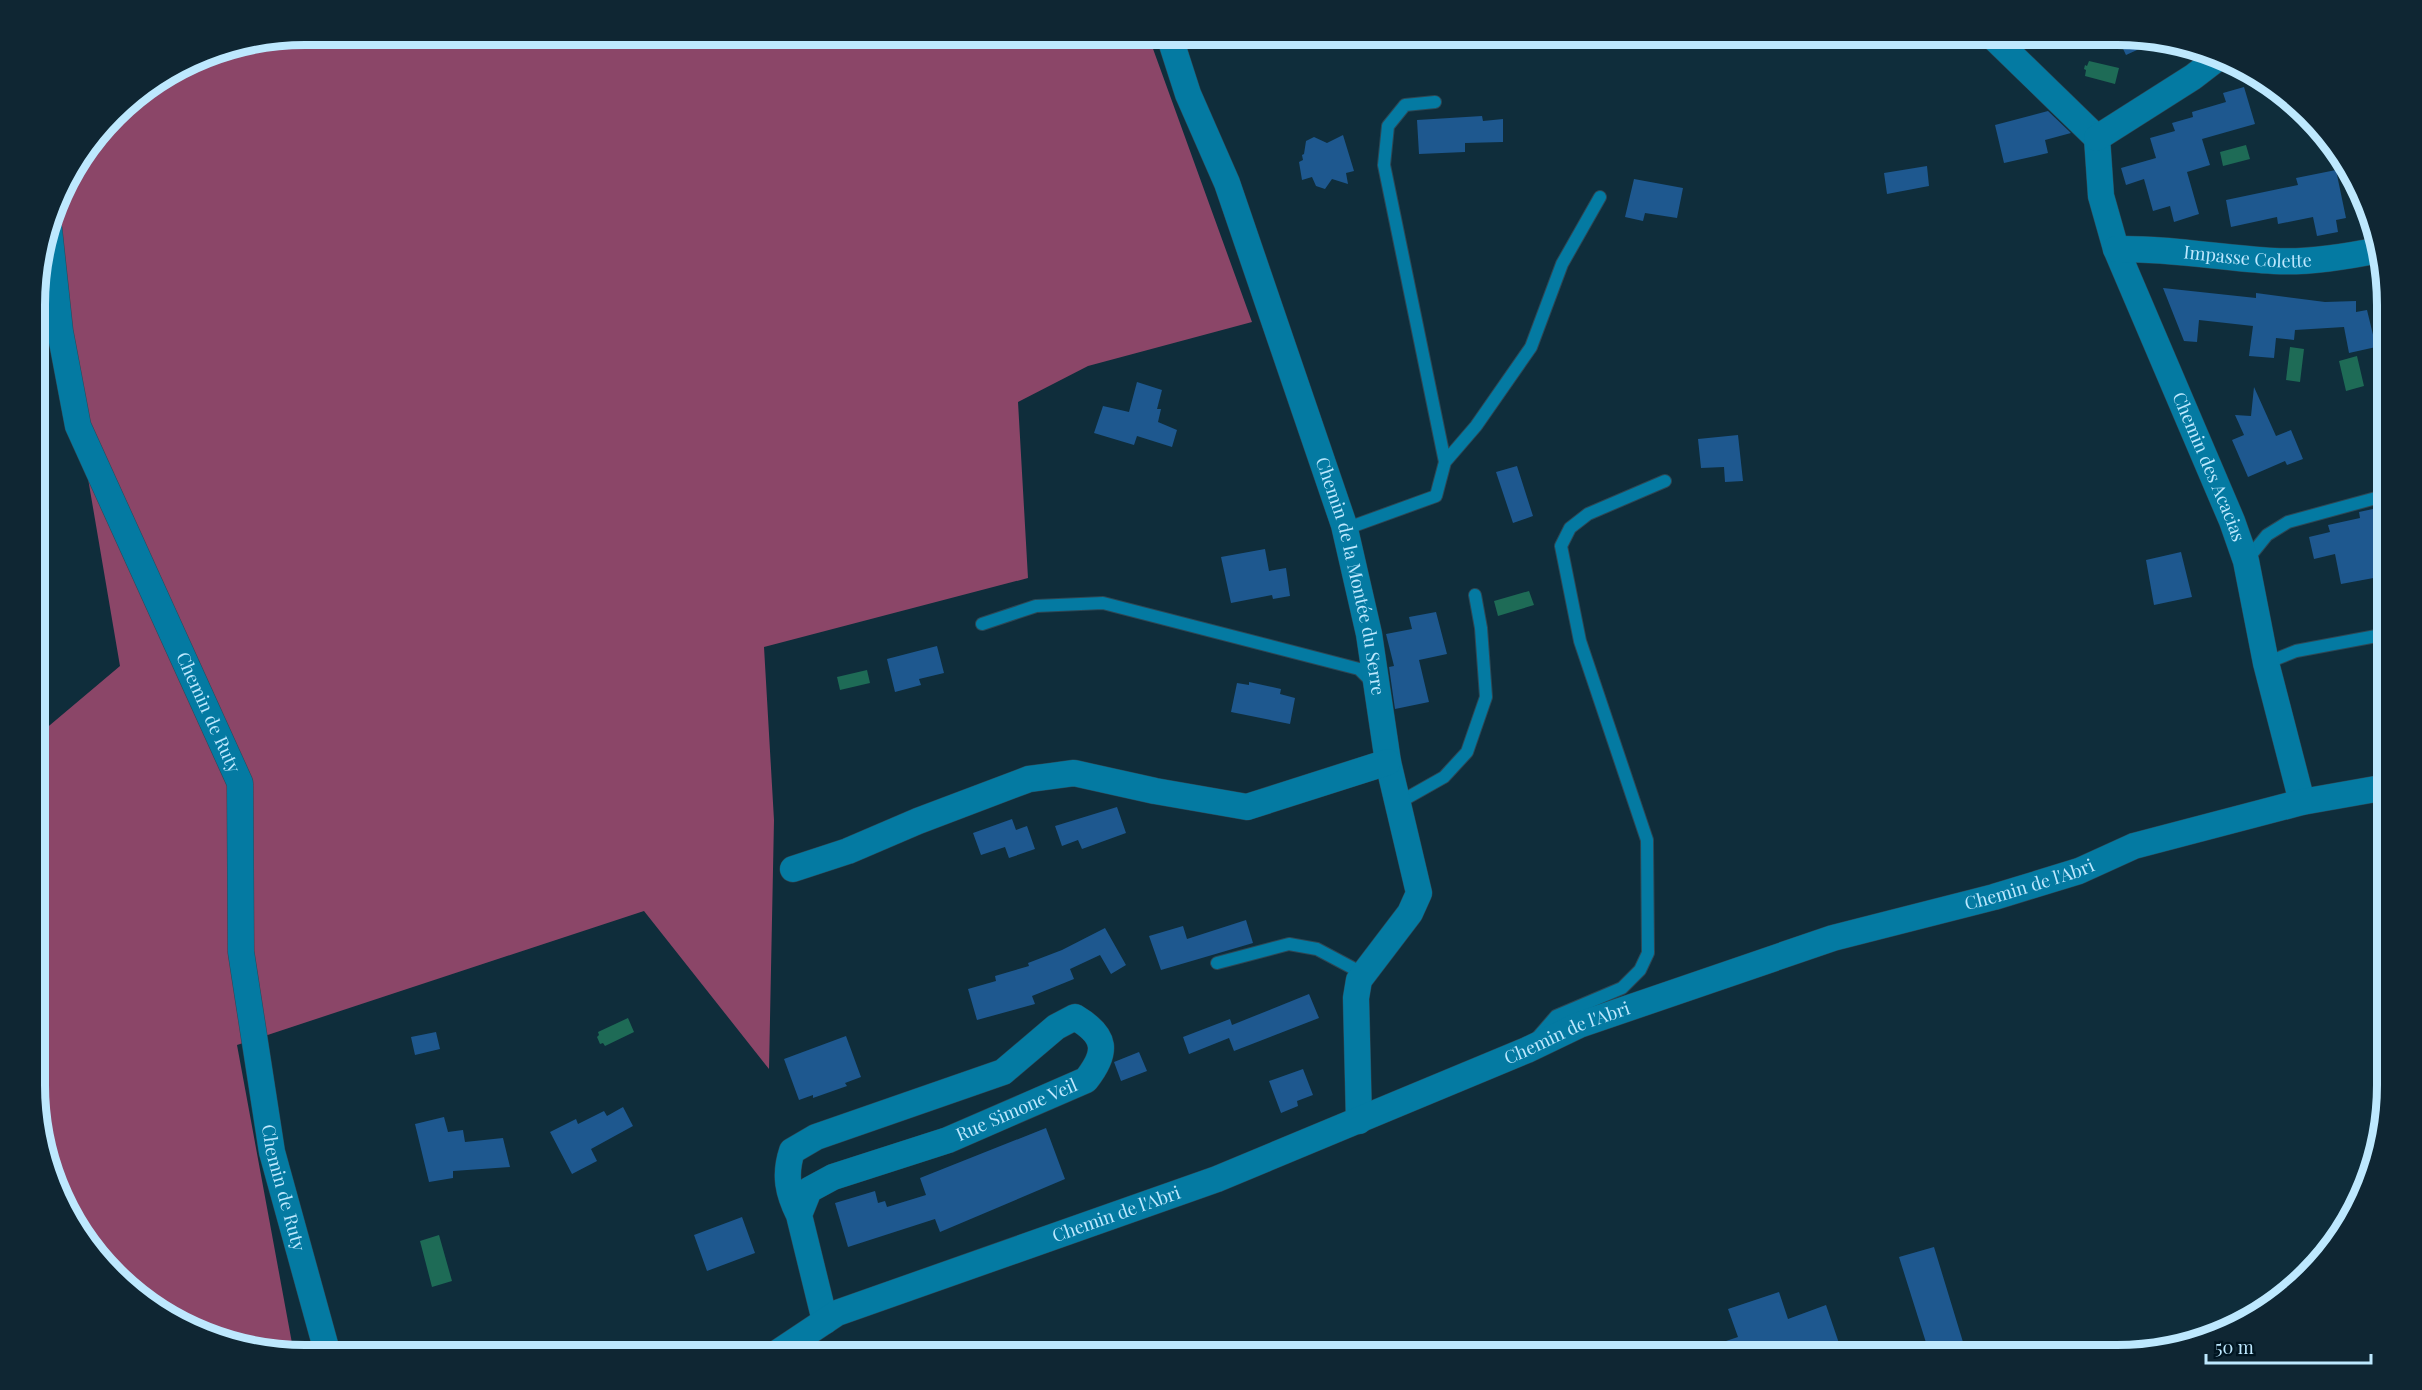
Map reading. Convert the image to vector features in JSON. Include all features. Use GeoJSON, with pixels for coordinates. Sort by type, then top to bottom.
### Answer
{"type":"FeatureCollection","features":[{"type":"Feature","properties":{"kind":"street","name":"Chemin de la Montée du Serre"},"geometry":{"type":"LineString","coordinates":[[1172,45],[1188,94],[1227,183],[1345,529],[1369,634],[1388,762],[1419,893],[1410,913],[1359,980],[1356,998],[1359,1121]]}},
{"type":"Feature","properties":{"kind":"street"},"geometry":{"type":"LineString","coordinates":[[2003,45],[2097,138],[2211,63]]}},
{"type":"Feature","properties":{"kind":"street","name":"Chemin des Acacias"},"geometry":{"type":"LineString","coordinates":[[2097,138],[2101,196],[2116,249],[2232,521],[2246,561],[2266,663],[2302,802]]}},
{"type":"Feature","properties":{"kind":"street","name":"Impasse Colette"},"geometry":{"type":"LineString","coordinates":[[2116,249],[2151,248],[2275,261],[2342,258],[2371,252]]}},
{"type":"Feature","properties":{"kind":"street","name":"Chemin de Ruty"},"geometry":{"type":"LineString","coordinates":[[51,249],[60,331],[78,426],[240,783],[242,964],[272,1152],[325,1345]]}},
{"type":"Feature","properties":{"kind":"street"},"geometry":{"type":"LineString","coordinates":[[793,868],[848,851],[918,821],[1029,779],[1074,773],[1155,791],[1247,807],[1388,762]]}},
{"type":"Feature","properties":{"kind":"street","name":"Chemin de l'Abri"},"geometry":{"type":"LineString","coordinates":[[789,1345],[837,1313],[1217,1179],[1527,1050],[1579,1026],[1833,938],[1994,897],[2079,871],[2134,846],[2302,802],[2377,789]]}},
{"type":"Feature","properties":{"kind":"street","name":"Rue Simone Veil"},"geometry":{"type":"LineString","coordinates":[[799,1215],[809,1190],[833,1178],[948,1140],[1086,1080],[1100,1062],[1100,1039],[1090,1026],[1075,1017],[1056,1027],[1003,1072],[816,1137],[792,1152],[786,1168],[791,1199],[799,1215],[825,1321]]}},
{"type":"Feature","properties":{"kind":"lane"},"geometry":{"type":"LineString","coordinates":[[1435,102],[1405,105],[1388,126],[1384,165],[1445,462]]}},
{"type":"Feature","properties":{"kind":"lane"},"geometry":{"type":"LineString","coordinates":[[1345,529],[1436,496],[1445,462],[1476,426],[1531,347],[1562,264],[1600,197]]}},
{"type":"Feature","properties":{"kind":"lane"},"geometry":{"type":"LineString","coordinates":[[1527,1050],[1556,1016],[1622,988],[1640,970],[1648,953],[1647,840],[1580,641],[1561,546],[1570,528],[1588,514],[1665,481]]}},
{"type":"Feature","properties":{"kind":"lane"},"geometry":{"type":"LineString","coordinates":[[2246,561],[2267,535],[2288,522],[2377,498]]}},
{"type":"Feature","properties":{"kind":"lane"},"geometry":{"type":"LineString","coordinates":[[1398,804],[1444,777],[1467,752],[1486,697],[1481,628],[1475,595]]}},
{"type":"Feature","properties":{"kind":"lane"},"geometry":{"type":"LineString","coordinates":[[982,624],[1036,606],[1103,603],[1359,669],[1377,686]]}},
{"type":"Feature","properties":{"kind":"lane"},"geometry":{"type":"LineString","coordinates":[[2266,663],[2296,651],[2377,636]]}},
{"type":"Feature","properties":{"kind":"lane"},"geometry":{"type":"LineString","coordinates":[[1217,963],[1289,944],[1317,949],[1364,974]]}},
{"type":"Feature","properties":{"kind":"shaded area"},"geometry":{"type":"Polygon","coordinates":[[[305,45],[1152,45],[1252,322],[1088,366],[1018,402],[1028,578],[764,647],[774,820],[769,1069],[644,911],[237,1045],[292,1344],[254,1340],[221,1331],[175,1310],[147,1291],[121,1269],[89,1229],[72,1200],[54,1152],[47,1119],[45,1085],[45,729],[120,666],[50,255],[59,221],[72,190],[99,147],[121,121],[175,80],[206,65],[238,54],[271,47],[305,45]]]}},
{"type":"Feature","properties":{"kind":"shaded area"},"geometry":{"type":"Polygon","coordinates":[[[2089,61],[2119,68],[2115,84],[2085,76],[2085,65],[2087,66],[2089,61]]]}},
{"type":"Feature","properties":{"kind":"shaded area"},"geometry":{"type":"Polygon","coordinates":[[[2246,145],[2250,159],[2223,166],[2220,152],[2246,145]]]}},
{"type":"Feature","properties":{"kind":"shaded area"},"geometry":{"type":"Polygon","coordinates":[[[2290,347],[2304,349],[2300,382],[2286,380],[2290,347]]]}},
{"type":"Feature","properties":{"kind":"shaded area"},"geometry":{"type":"Polygon","coordinates":[[[2357,356],[2364,386],[2346,391],[2339,361],[2357,356]]]}},
{"type":"Feature","properties":{"kind":"shaded area"},"geometry":{"type":"Polygon","coordinates":[[[1529,591],[1534,605],[1498,616],[1494,601],[1529,591]]]}},
{"type":"Feature","properties":{"kind":"shaded area"},"geometry":{"type":"Polygon","coordinates":[[[867,670],[870,683],[840,690],[837,677],[867,670]]]}},
{"type":"Feature","properties":{"kind":"shaded area"},"geometry":{"type":"Polygon","coordinates":[[[628,1018],[634,1032],[605,1046],[603,1043],[600,1044],[597,1037],[598,1032],[628,1018]]]}},
{"type":"Feature","properties":{"kind":"shaded area"},"geometry":{"type":"Polygon","coordinates":[[[439,1235],[452,1281],[432,1287],[420,1241],[439,1235]]]}},
{"type":"Feature","properties":{"kind":"building"},"geometry":{"type":"Polygon","coordinates":[[[2121,45],[2144,47],[2126,55],[2121,45]]]}},
{"type":"Feature","properties":{"kind":"building"},"geometry":{"type":"Polygon","coordinates":[[[2244,87],[2255,124],[2202,139],[2210,165],[2187,172],[2199,214],[2174,222],[2170,206],[2153,211],[2144,179],[2126,185],[2121,168],[2156,158],[2150,138],[2175,131],[2172,123],[2193,117],[2192,112],[2226,102],[2223,93],[2244,87]]]}},
{"type":"Feature","properties":{"kind":"building"},"geometry":{"type":"Polygon","coordinates":[[[2048,111],[2071,133],[2045,140],[2048,153],[2004,163],[1995,125],[2048,111]]]}},
{"type":"Feature","properties":{"kind":"building"},"geometry":{"type":"Polygon","coordinates":[[[1482,116],[1483,121],[1503,119],[1503,142],[1465,143],[1465,152],[1419,154],[1417,120],[1482,116]]]}},
{"type":"Feature","properties":{"kind":"building"},"geometry":{"type":"Polygon","coordinates":[[[1343,135],[1354,171],[1346,173],[1348,184],[1332,179],[1325,189],[1316,186],[1312,177],[1302,180],[1299,162],[1303,160],[1306,141],[1314,137],[1327,143],[1343,135]]]}},
{"type":"Feature","properties":{"kind":"building"},"geometry":{"type":"Polygon","coordinates":[[[1927,166],[1929,186],[1887,194],[1884,173],[1927,166]]]}},
{"type":"Feature","properties":{"kind":"building"},"geometry":{"type":"Polygon","coordinates":[[[2336,170],[2346,218],[2336,220],[2338,232],[2317,236],[2313,217],[2278,224],[2277,217],[2231,227],[2226,200],[2298,185],[2296,178],[2336,170]]]}},
{"type":"Feature","properties":{"kind":"building"},"geometry":{"type":"Polygon","coordinates":[[[1634,179],[1683,188],[1677,218],[1645,213],[1643,221],[1625,217],[1634,179]]]}},
{"type":"Feature","properties":{"kind":"building"},"geometry":{"type":"Polygon","coordinates":[[[2163,288],[2256,298],[2256,293],[2325,302],[2356,301],[2356,312],[2367,310],[2376,347],[2349,353],[2344,327],[2295,330],[2294,340],[2276,338],[2274,358],[2249,356],[2253,326],[2199,320],[2197,342],[2184,341],[2163,288]]]}},
{"type":"Feature","properties":{"kind":"building"},"geometry":{"type":"Polygon","coordinates":[[[1137,382],[1162,390],[1157,409],[1161,409],[1158,422],[1177,430],[1172,447],[1137,436],[1134,445],[1094,433],[1103,406],[1129,412],[1137,382]]]}},
{"type":"Feature","properties":{"kind":"building"},"geometry":{"type":"Polygon","coordinates":[[[2254,387],[2276,436],[2291,430],[2303,459],[2287,465],[2285,461],[2248,477],[2232,440],[2244,435],[2235,415],[2251,416],[2254,387]]]}},
{"type":"Feature","properties":{"kind":"building"},"geometry":{"type":"Polygon","coordinates":[[[1738,435],[1743,481],[1725,482],[1724,467],[1701,468],[1698,439],[1738,435]]]}},
{"type":"Feature","properties":{"kind":"building"},"geometry":{"type":"Polygon","coordinates":[[[1517,466],[1533,516],[1513,523],[1496,472],[1517,466]]]}},
{"type":"Feature","properties":{"kind":"building"},"geometry":{"type":"Polygon","coordinates":[[[2377,508],[2377,556],[2375,557],[2377,577],[2341,584],[2335,554],[2314,559],[2309,537],[2330,532],[2328,525],[2360,518],[2359,512],[2377,508]]]}},
{"type":"Feature","properties":{"kind":"building"},"geometry":{"type":"Polygon","coordinates":[[[1265,549],[1269,571],[1286,568],[1290,596],[1273,599],[1272,595],[1231,603],[1221,557],[1265,549]]]}},
{"type":"Feature","properties":{"kind":"building"},"geometry":{"type":"Polygon","coordinates":[[[2181,552],[2192,597],[2154,605],[2146,560],[2181,552]]]}},
{"type":"Feature","properties":{"kind":"building"},"geometry":{"type":"Polygon","coordinates":[[[1436,612],[1447,654],[1419,660],[1429,702],[1395,709],[1389,667],[1394,666],[1386,634],[1412,629],[1409,617],[1436,612]]]}},
{"type":"Feature","properties":{"kind":"building"},"geometry":{"type":"Polygon","coordinates":[[[937,646],[944,673],[919,679],[921,685],[895,692],[887,659],[937,646]]]}},
{"type":"Feature","properties":{"kind":"building"},"geometry":{"type":"Polygon","coordinates":[[[1249,682],[1281,689],[1280,694],[1295,698],[1290,724],[1231,712],[1237,683],[1249,685],[1249,682]]]}},
{"type":"Feature","properties":{"kind":"building"},"geometry":{"type":"Polygon","coordinates":[[[1117,807],[1126,833],[1082,849],[1078,840],[1062,846],[1055,826],[1117,807]]]}},
{"type":"Feature","properties":{"kind":"building"},"geometry":{"type":"Polygon","coordinates":[[[1012,819],[1016,830],[1027,826],[1035,849],[1009,858],[1005,847],[981,855],[973,833],[1012,819]]]}},
{"type":"Feature","properties":{"kind":"building"},"geometry":{"type":"Polygon","coordinates":[[[1246,920],[1253,943],[1161,970],[1149,936],[1183,926],[1187,939],[1246,920]]]}},
{"type":"Feature","properties":{"kind":"building"},"geometry":{"type":"Polygon","coordinates":[[[1105,928],[1126,965],[1111,974],[1100,955],[1070,969],[1074,979],[1032,996],[1035,1004],[977,1020],[968,989],[996,981],[995,976],[1029,966],[1028,963],[1062,950],[1105,928]]]}},
{"type":"Feature","properties":{"kind":"building"},"geometry":{"type":"Polygon","coordinates":[[[1309,994],[1319,1018],[1234,1051],[1229,1038],[1189,1054],[1183,1037],[1230,1019],[1232,1025],[1309,994]]]}},
{"type":"Feature","properties":{"kind":"building"},"geometry":{"type":"Polygon","coordinates":[[[436,1032],[440,1049],[415,1055],[411,1037],[436,1032]]]}},
{"type":"Feature","properties":{"kind":"building"},"geometry":{"type":"Polygon","coordinates":[[[846,1036],[861,1077],[845,1083],[847,1086],[813,1098],[813,1095],[799,1100],[784,1059],[846,1036]]]}},
{"type":"Feature","properties":{"kind":"building"},"geometry":{"type":"Polygon","coordinates":[[[1139,1052],[1147,1071],[1121,1081],[1114,1062],[1139,1052]]]}},
{"type":"Feature","properties":{"kind":"building"},"geometry":{"type":"Polygon","coordinates":[[[1303,1069],[1313,1095],[1297,1101],[1298,1106],[1281,1113],[1269,1081],[1303,1069]]]}},
{"type":"Feature","properties":{"kind":"building"},"geometry":{"type":"Polygon","coordinates":[[[623,1107],[633,1126],[591,1149],[597,1161],[572,1174],[550,1132],[576,1119],[578,1124],[604,1111],[607,1116],[623,1107]]]}},
{"type":"Feature","properties":{"kind":"building"},"geometry":{"type":"Polygon","coordinates":[[[444,1117],[448,1132],[463,1130],[465,1142],[503,1138],[510,1167],[453,1171],[453,1178],[429,1182],[415,1124],[444,1117]]]}},
{"type":"Feature","properties":{"kind":"building"},"geometry":{"type":"Polygon","coordinates":[[[1046,1128],[1065,1179],[940,1232],[935,1219],[848,1247],[835,1203],[875,1191],[878,1203],[885,1201],[887,1207],[926,1195],[920,1178],[1046,1128]]]}},
{"type":"Feature","properties":{"kind":"building"},"geometry":{"type":"Polygon","coordinates":[[[742,1217],[755,1253],[707,1271],[694,1235],[742,1217]]]}},
{"type":"Feature","properties":{"kind":"building"},"geometry":{"type":"Polygon","coordinates":[[[1934,1247],[1963,1342],[1953,1345],[1927,1345],[1899,1257],[1934,1247]]]}},
{"type":"Feature","properties":{"kind":"building"},"geometry":{"type":"Polygon","coordinates":[[[1779,1292],[1788,1319],[1826,1305],[1840,1345],[1714,1345],[1738,1337],[1728,1309],[1779,1292]]]}}]}
